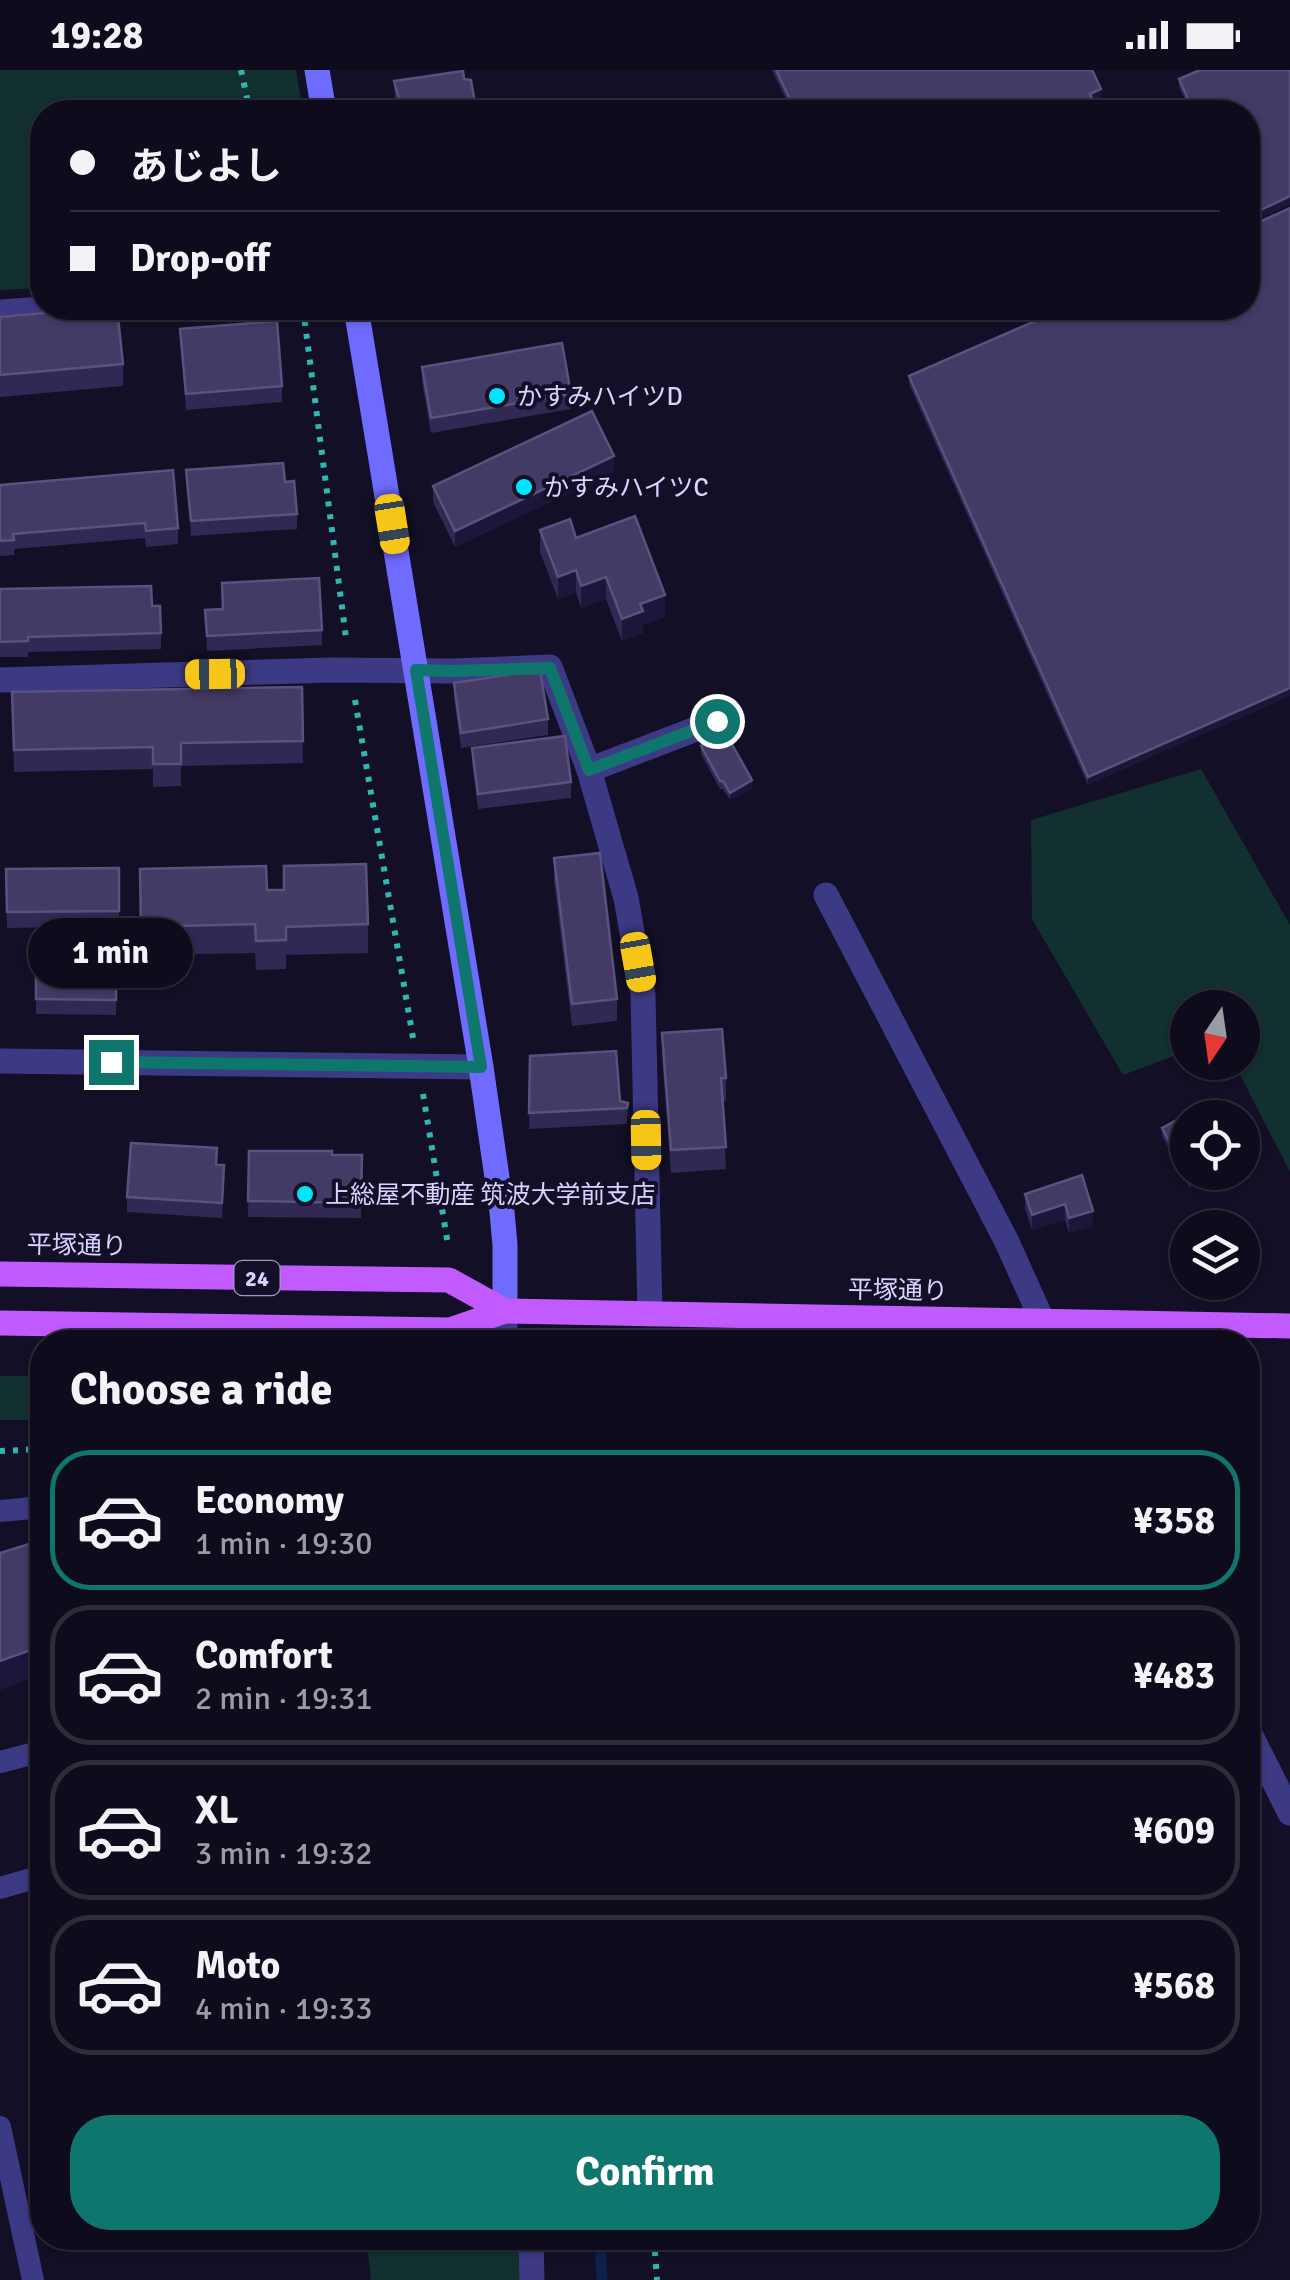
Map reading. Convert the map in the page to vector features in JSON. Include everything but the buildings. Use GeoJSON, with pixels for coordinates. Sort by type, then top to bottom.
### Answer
{"type":"FeatureCollection","features":[{"type":"Feature","properties":{"kind":"main road","name":"平塚通り"},"geometry":{"type":"LineString","coordinates":[[0,1274],[449,1280],[506,1311]]}},
{"type":"Feature","properties":{"kind":"main road","name":"平塚通り"},"geometry":{"type":"LineString","coordinates":[[0,1323],[450,1330],[506,1311],[1044,1322],[1079,1330]]}},
{"type":"Feature","properties":{"kind":"main road","name":"平塚通り"},"geometry":{"type":"LineString","coordinates":[[1177,1330],[1290,1326]]}},
{"type":"Feature","properties":{"kind":"street"},"geometry":{"type":"LineString","coordinates":[[318,70],[322,100]]}},
{"type":"Feature","properties":{"kind":"street"},"geometry":{"type":"LineString","coordinates":[[0,312],[30,310]]}},
{"type":"Feature","properties":{"kind":"street"},"geometry":{"type":"LineString","coordinates":[[358,320],[481,1067],[505,1245],[505,1330]]}},
{"type":"Feature","properties":{"kind":"street"},"geometry":{"type":"LineString","coordinates":[[0,680],[550,668],[589,770],[626,898],[643,995],[650,1314]]}},
{"type":"Feature","properties":{"kind":"street"},"geometry":{"type":"LineString","coordinates":[[589,770],[717,721]]}},
{"type":"Feature","properties":{"kind":"street"},"geometry":{"type":"LineString","coordinates":[[826,895],[1006,1240],[1044,1322]]}},
{"type":"Feature","properties":{"kind":"street"},"geometry":{"type":"LineString","coordinates":[[0,1061],[481,1067]]}},
{"type":"Feature","properties":{"kind":"street"},"geometry":{"type":"LineString","coordinates":[[1260,1753],[1290,1812]]}},
{"type":"Feature","properties":{"kind":"street"},"geometry":{"type":"LineString","coordinates":[[531,2250],[532,2280]]}},
{"type":"Feature","properties":{"kind":"lane"},"geometry":{"type":"LineString","coordinates":[[0,1511],[30,1508]]}},
{"type":"Feature","properties":{"kind":"lane"},"geometry":{"type":"LineString","coordinates":[[0,1762],[30,1753]]}},
{"type":"Feature","properties":{"kind":"lane"},"geometry":{"type":"LineString","coordinates":[[0,1888],[30,1879]]}},
{"type":"Feature","properties":{"kind":"lane"},"geometry":{"type":"LineString","coordinates":[[0,2127],[7,2193],[33,2280]]}},
{"type":"Feature","properties":{"kind":"path"},"geometry":{"type":"LineString","coordinates":[[242,70],[248,100]]}},
{"type":"Feature","properties":{"kind":"path"},"geometry":{"type":"LineString","coordinates":[[304,320],[350,670],[448,1245]]}},
{"type":"Feature","properties":{"kind":"path"},"geometry":{"type":"LineString","coordinates":[[0,1452],[30,1449]]}},
{"type":"Feature","properties":{"kind":"path"},"geometry":{"type":"LineString","coordinates":[[655,2250],[657,2280]]}},
{"type":"Feature","properties":{"kind":"green space"},"geometry":{"type":"Polygon","coordinates":[[[0,70],[296,70],[301,100],[30,100],[30,289],[0,290],[0,70]]]}},
{"type":"Feature","properties":{"kind":"green space"},"geometry":{"type":"Polygon","coordinates":[[[1201,769],[1290,925],[1290,1172],[1260,1114],[1260,1100],[1253,1100],[1243,1080],[1260,1080],[1260,990],[1170,990],[1170,1057],[1123,1075],[1032,919],[1031,820],[1201,769]]]}},
{"type":"Feature","properties":{"kind":"green space"},"geometry":{"type":"Polygon","coordinates":[[[0,1376],[30,1376],[30,1420],[0,1420],[0,1376]]]}},
{"type":"Feature","properties":{"kind":"green space"},"geometry":{"type":"Polygon","coordinates":[[[367,2250],[525,2250],[526,2280],[371,2280],[367,2250]]]}},
{"type":"Feature","properties":{"kind":"waterway"},"geometry":{"type":"LineString","coordinates":[[601,2250],[602,2280]]}},
{"type":"Feature","properties":{"kind":"place","name":"かすみハイツD"},"geometry":{"type":"Point","coordinates":[497,396]}},
{"type":"Feature","properties":{"kind":"place","name":"かすみハイツC"},"geometry":{"type":"Point","coordinates":[524,487]}},
{"type":"Feature","properties":{"kind":"place","name":"上総屋不動産 筑波大学前支店"},"geometry":{"type":"Point","coordinates":[305,1194]}},
{"type":"Feature","properties":{"kind":"route"},"geometry":{"type":"LineString","coordinates":[[111,1062],[481,1067],[416,670],[550,668],[589,770],[717,721]]}}]}
